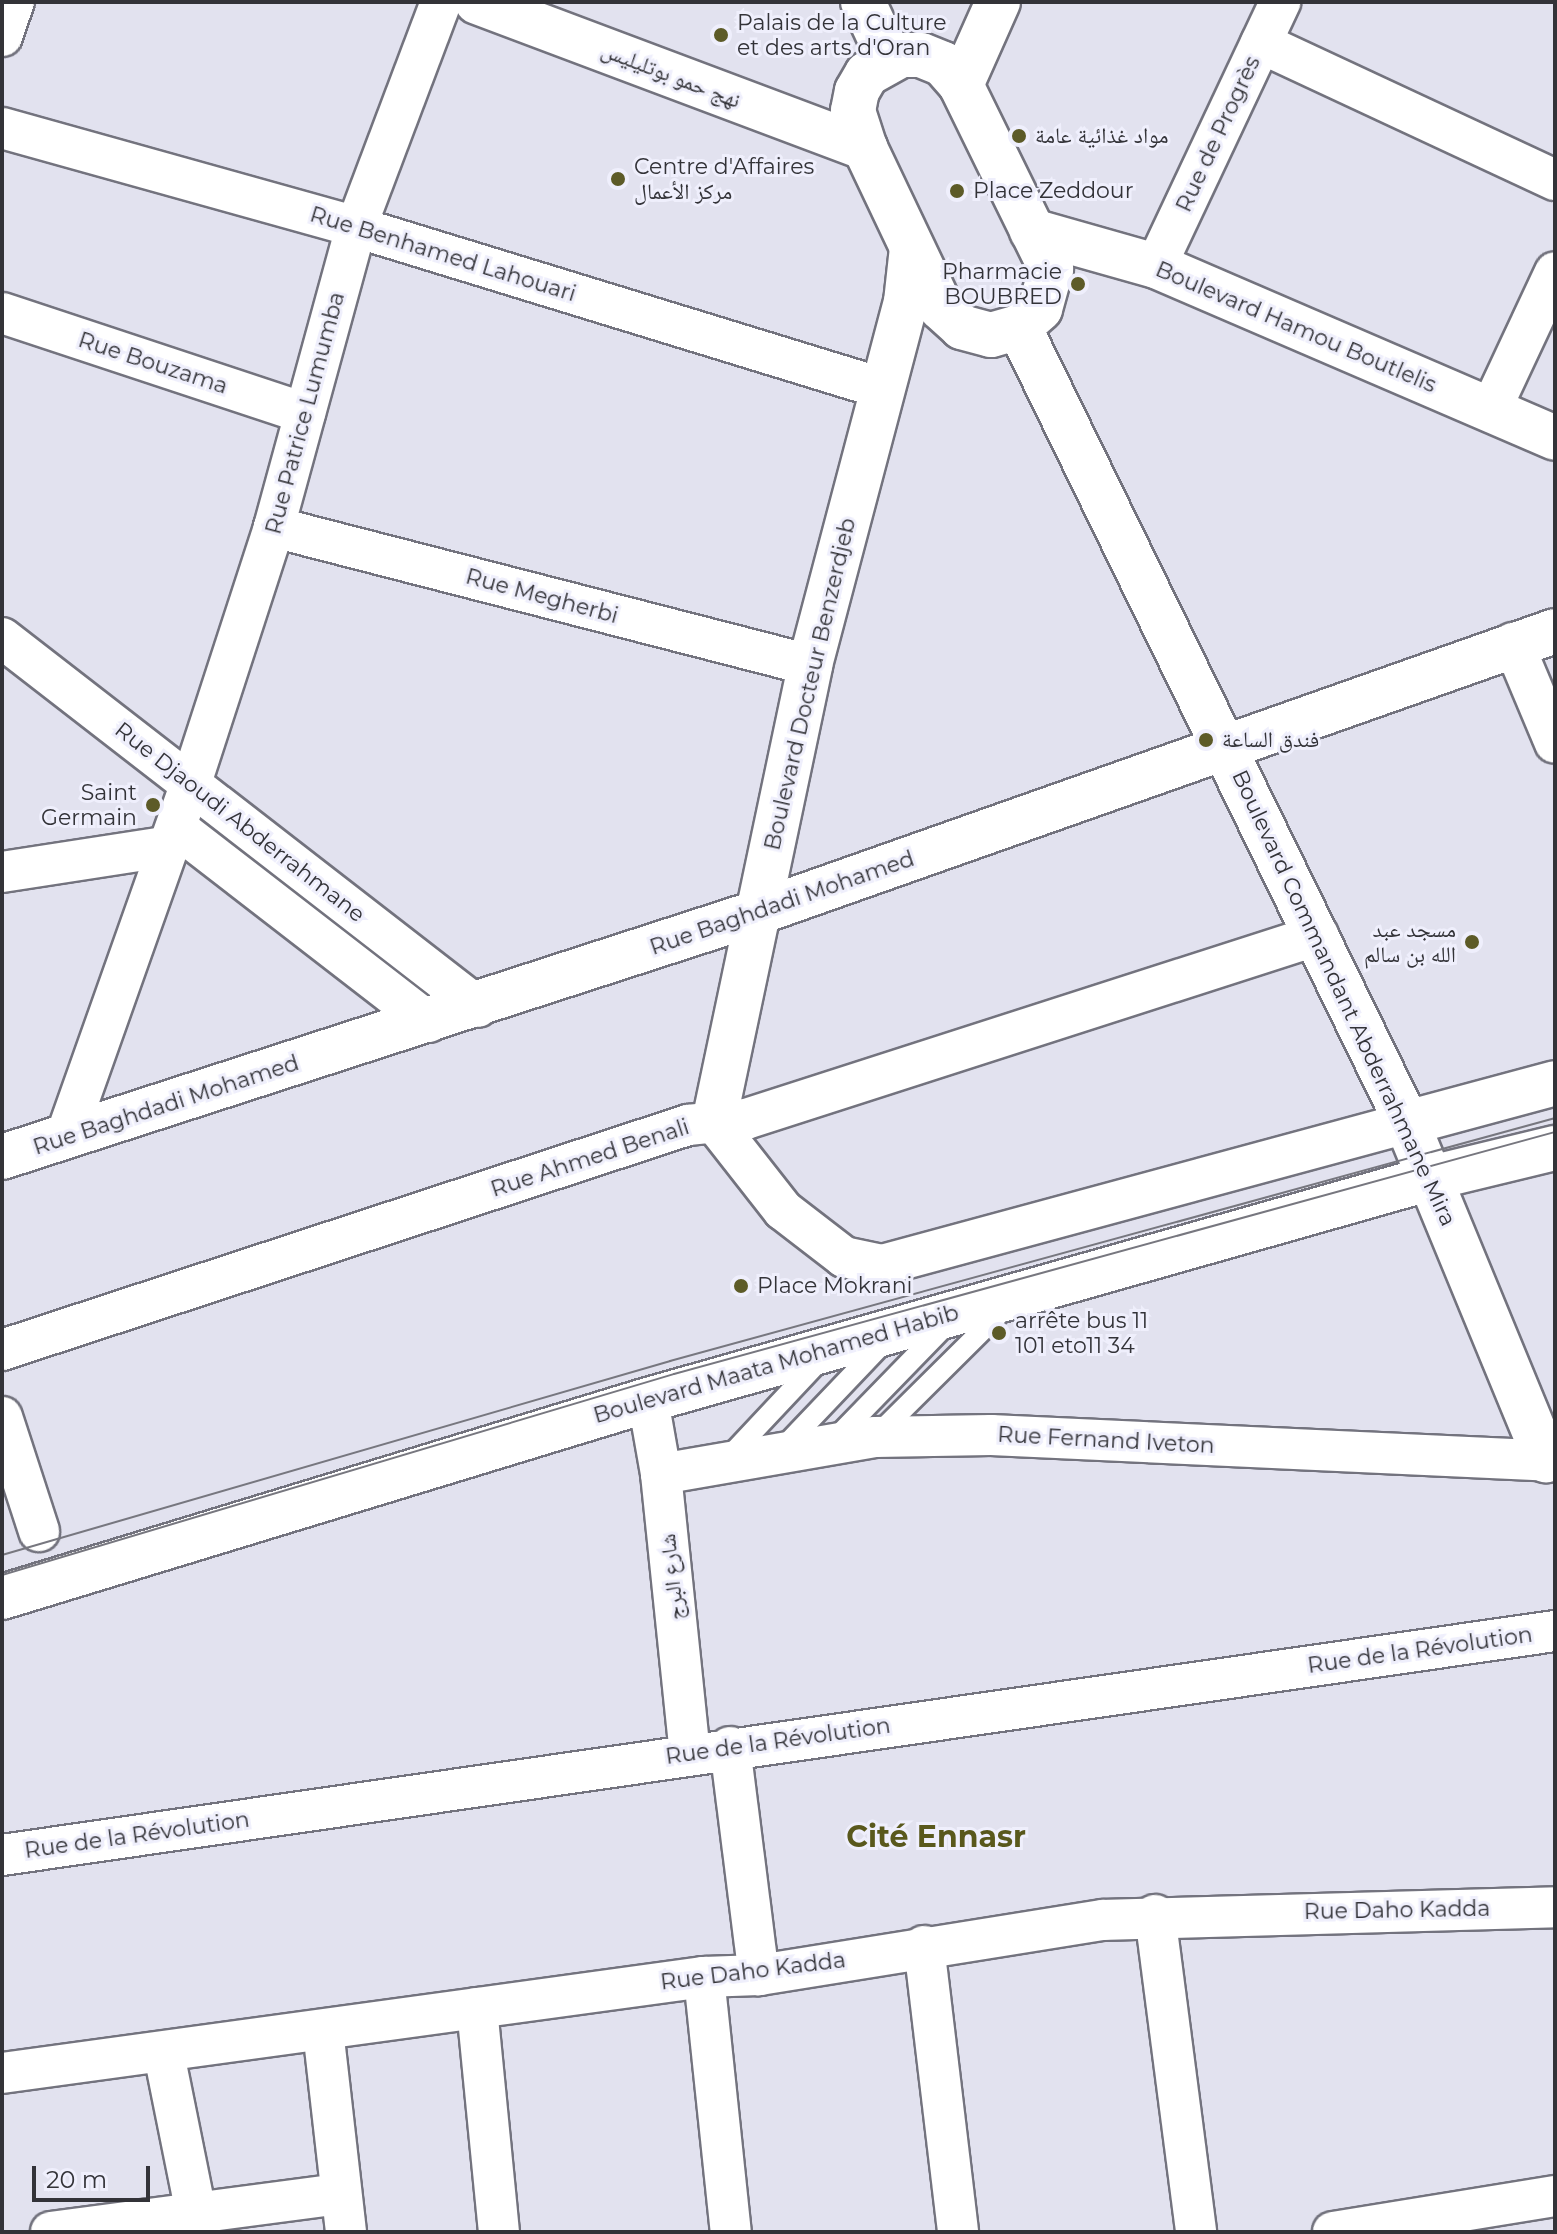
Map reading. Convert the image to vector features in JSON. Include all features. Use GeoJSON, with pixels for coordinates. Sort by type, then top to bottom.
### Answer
{"type":"FeatureCollection","features":[{"type":"Feature","properties":{"kind":"main road","name":"نهج حمو بوتليليس"},"geometry":{"type":"LineString","coordinates":[[477,2],[865,148]]}},
{"type":"Feature","properties":{"kind":"main road"},"geometry":{"type":"LineString","coordinates":[[863,2],[890,60]]}},
{"type":"Feature","properties":{"kind":"main road"},"geometry":{"type":"LineString","coordinates":[[961,85],[998,2]]}},
{"type":"Feature","properties":{"kind":"main road"},"geometry":{"type":"LineString","coordinates":[[921,55],[943,64],[961,85],[1051,269],[1049,291],[1040,309],[1019,327],[991,335],[962,327],[941,308],[912,248],[908,230],[865,148],[853,111],[857,91],[867,74],[890,60],[921,55]]}},
{"type":"Feature","properties":{"kind":"main road","name":"Boulevard Hamou Boutlelis"},"geometry":{"type":"LineString","coordinates":[[1032,231],[1156,266],[1555,438]]}},
{"type":"Feature","properties":{"kind":"main road","name":"Boulevard Docteur Benzerdjeb"},"geometry":{"type":"LineString","coordinates":[[714,1122],[810,665],[906,302],[912,248]]}},
{"type":"Feature","properties":{"kind":"main road","name":"Boulevard Commandant Abderrahmane Mira"},"geometry":{"type":"LineString","coordinates":[[1019,327],[1227,748],[1407,1123],[1550,1461]]}},
{"type":"Feature","properties":{"kind":"main road","name":"Rue Baghdadi Mohamed"},"geometry":{"type":"LineString","coordinates":[[2,1157],[478,1007],[759,912],[1227,748],[1513,643],[1555,631]]}},
{"type":"Feature","properties":{"kind":"main road"},"geometry":{"type":"LineString","coordinates":[[1407,1123],[1555,1083]]}},
{"type":"Feature","properties":{"kind":"main road","name":"Boulevard Maata Mohamed Habib"},"geometry":{"type":"LineString","coordinates":[[2,1597],[648,1400],[1431,1178],[1555,1148]]}},
{"type":"Feature","properties":{"kind":"street"},"geometry":{"type":"LineString","coordinates":[[2,36],[14,2]]}},
{"type":"Feature","properties":{"kind":"street","name":"Rue Patrice Lumumba"},"geometry":{"type":"LineString","coordinates":[[66,1136],[191,783],[274,527],[356,227],[441,2]]}},
{"type":"Feature","properties":{"kind":"street","name":"Rue de Progrès"},"geometry":{"type":"LineString","coordinates":[[1156,266],[1280,2]]}},
{"type":"Feature","properties":{"kind":"street"},"geometry":{"type":"LineString","coordinates":[[1261,43],[1555,180]]}},
{"type":"Feature","properties":{"kind":"street","name":"Rue Benhamed Lahouari"},"geometry":{"type":"LineString","coordinates":[[2,128],[356,227],[881,388]]}},
{"type":"Feature","properties":{"kind":"street"},"geometry":{"type":"LineString","coordinates":[[1490,411],[1555,272]]}},
{"type":"Feature","properties":{"kind":"street","name":"Rue Bouzama"},"geometry":{"type":"LineString","coordinates":[[2,313],[305,413]]}},
{"type":"Feature","properties":{"kind":"street","name":"Rue Megherbi"},"geometry":{"type":"LineString","coordinates":[[274,527],[810,665]]}},
{"type":"Feature","properties":{"kind":"street","name":"Rue Djaoudi Abderrahmane"},"geometry":{"type":"LineString","coordinates":[[2,638],[478,1007]]}},
{"type":"Feature","properties":{"kind":"street"},"geometry":{"type":"LineString","coordinates":[[1513,643],[1555,743]]}},
{"type":"Feature","properties":{"kind":"street"},"geometry":{"type":"LineString","coordinates":[[2,872],[172,836],[428,1022]]}},
{"type":"Feature","properties":{"kind":"street","name":"Rue Ahmed Benali"},"geometry":{"type":"LineString","coordinates":[[2,1350],[673,1129],[746,1119],[1318,935]]}},
{"type":"Feature","properties":{"kind":"street"},"geometry":{"type":"LineString","coordinates":[[714,1122],[783,1210],[844,1257],[882,1265],[1407,1123]]}},
{"type":"Feature","properties":{"kind":"street","name":"شارع البرج"},"geometry":{"type":"LineString","coordinates":[[648,1400],[661,1474],[690,1754]]}},
{"type":"Feature","properties":{"kind":"street"},"geometry":{"type":"LineString","coordinates":[[2,1417],[39,1531]]}},
{"type":"Feature","properties":{"kind":"street","name":"Rue Fernand Iveton"},"geometry":{"type":"LineString","coordinates":[[661,1474],[728,1458],[875,1437],[991,1435],[1550,1461]]}},
{"type":"Feature","properties":{"kind":"street","name":"Rue de la Révolution"},"geometry":{"type":"LineString","coordinates":[[2,1855],[730,1747],[1555,1631]]}},
{"type":"Feature","properties":{"kind":"street"},"geometry":{"type":"LineString","coordinates":[[730,1747],[759,1975]]}},
{"type":"Feature","properties":{"kind":"street","name":"Rue Daho Kadda"},"geometry":{"type":"LineString","coordinates":[[2,2073],[164,2054],[704,1977],[759,1975],[924,1946],[1155,1915],[1555,1907]]}},
{"type":"Feature","properties":{"kind":"street"},"geometry":{"type":"LineString","coordinates":[[1155,1915],[1196,2232]]}},
{"type":"Feature","properties":{"kind":"street"},"geometry":{"type":"LineString","coordinates":[[924,1946],[958,2232]]}},
{"type":"Feature","properties":{"kind":"street"},"geometry":{"type":"LineString","coordinates":[[704,1977],[731,2232]]}},
{"type":"Feature","properties":{"kind":"street"},"geometry":{"type":"LineString","coordinates":[[477,2008],[499,2232]]}},
{"type":"Feature","properties":{"kind":"street"},"geometry":{"type":"LineString","coordinates":[[51,2232],[343,2213],[323,2030]]}},
{"type":"Feature","properties":{"kind":"street"},"geometry":{"type":"LineString","coordinates":[[164,2054],[199,2223]]}},
{"type":"Feature","properties":{"kind":"street"},"geometry":{"type":"LineString","coordinates":[[1333,2232],[1555,2196]]}},
{"type":"Feature","properties":{"kind":"lane"},"geometry":{"type":"LineString","coordinates":[[875,1437],[1018,1295]]}},
{"type":"Feature","properties":{"kind":"lane"},"geometry":{"type":"LineString","coordinates":[[833,1442],[958,1312]]}},
{"type":"Feature","properties":{"kind":"lane"},"geometry":{"type":"LineString","coordinates":[[781,1451],[896,1330]]}},
{"type":"Feature","properties":{"kind":"lane"},"geometry":{"type":"LineString","coordinates":[[728,1458],[832,1348]]}},
{"type":"Feature","properties":{"kind":"tram line"},"geometry":{"type":"LineString","coordinates":[[2,1555],[670,1361],[1555,1118]]}},
{"type":"Feature","properties":{"kind":"tram line"},"geometry":{"type":"LineString","coordinates":[[2,1575],[674,1374],[1555,1132]]}},
{"type":"Feature","properties":{"kind":"place","name":"Palais de la Culture et des arts d'Oran"},"geometry":{"type":"Point","coordinates":[721,35]}},
{"type":"Feature","properties":{"kind":"place","name":"مواد غذائية عامة"},"geometry":{"type":"Point","coordinates":[1019,136]}},
{"type":"Feature","properties":{"kind":"place","name":"Centre d'Affaires مركز الأعمال"},"geometry":{"type":"Point","coordinates":[618,179]}},
{"type":"Feature","properties":{"kind":"place","name":"Place Zeddour"},"geometry":{"type":"Point","coordinates":[957,191]}},
{"type":"Feature","properties":{"kind":"place","name":"Pharmacie BOUBRED"},"geometry":{"type":"Point","coordinates":[1078,284]}},
{"type":"Feature","properties":{"kind":"place","name":"فندق الساعة"},"geometry":{"type":"Point","coordinates":[1206,740]}},
{"type":"Feature","properties":{"kind":"place","name":"Saint Germain"},"geometry":{"type":"Point","coordinates":[153,805]}},
{"type":"Feature","properties":{"kind":"place","name":"مسجد عبد الله بن سالم"},"geometry":{"type":"Point","coordinates":[1472,942]}},
{"type":"Feature","properties":{"kind":"place","name":"Place Mokrani"},"geometry":{"type":"Point","coordinates":[741,1286]}},
{"type":"Feature","properties":{"kind":"place","name":"arrête bus 11 101 eto11 34"},"geometry":{"type":"Point","coordinates":[999,1333]}},
{"type":"Feature","properties":{"kind":"district","name":"Cité Ennasr"},"geometry":{"type":"Point","coordinates":[936,1837]}}]}
